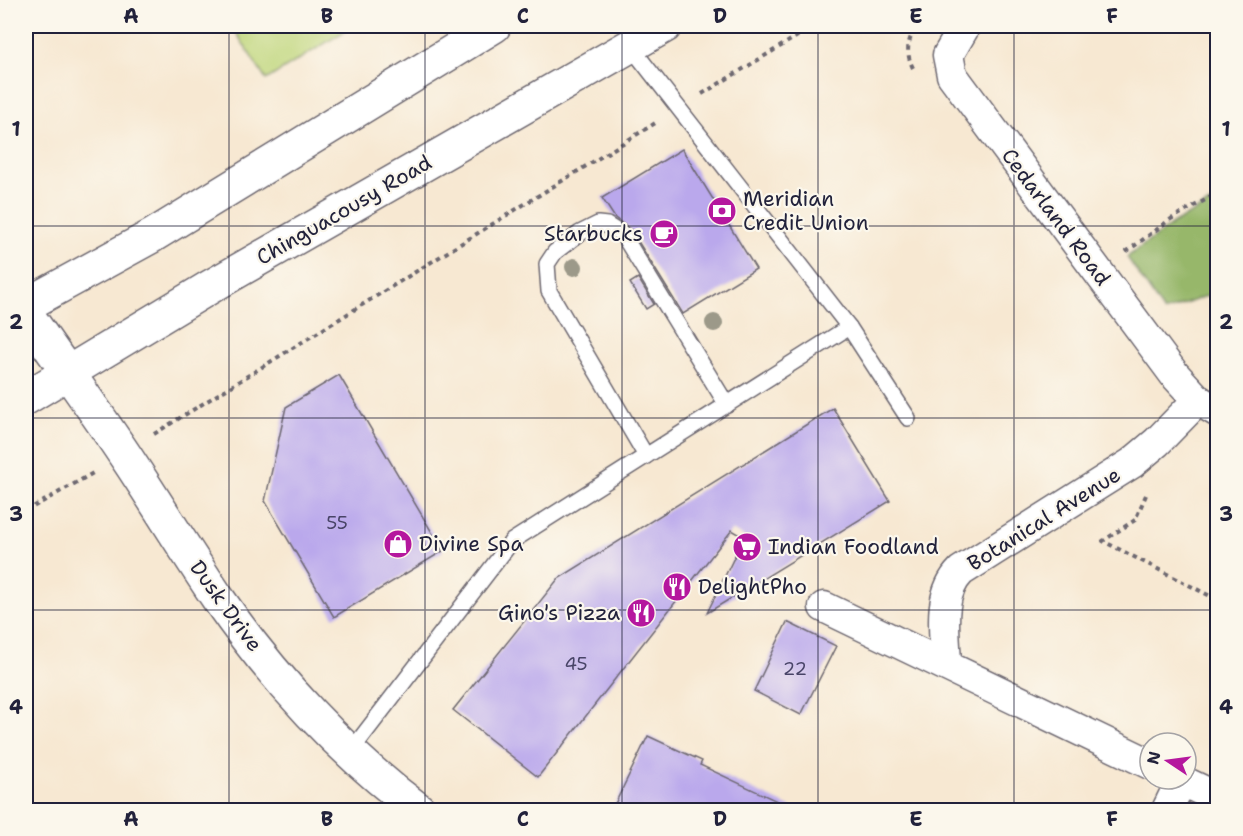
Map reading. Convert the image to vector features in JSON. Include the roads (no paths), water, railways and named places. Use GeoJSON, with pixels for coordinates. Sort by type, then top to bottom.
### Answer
{"type":"FeatureCollection","features":[{"type":"Feature","properties":{"kind":"main road"},"geometry":{"type":"LineString","coordinates":[[26,305],[152,236],[494,26]]}},
{"type":"Feature","properties":{"kind":"main road","name":"Chinguacousy Road"},"geometry":{"type":"LineString","coordinates":[[26,398],[210,287],[665,26]]}},
{"type":"Feature","properties":{"kind":"main road","name":"Dusk Drive"},"geometry":{"type":"LineString","coordinates":[[26,313],[232,618],[298,698],[351,751],[419,810]]}},
{"type":"Feature","properties":{"kind":"street","name":"Cedarland Road"},"geometry":{"type":"LineString","coordinates":[[965,26],[948,55],[952,75],[1174,374],[1208,406]]}},
{"type":"Feature","properties":{"kind":"street","name":"Botanical Avenue"},"geometry":{"type":"LineString","coordinates":[[946,664],[944,609],[953,579],[961,571],[1132,463],[1157,442],[1208,406]]}},
{"type":"Feature","properties":{"kind":"street"},"geometry":{"type":"LineString","coordinates":[[824,607],[1138,758]]}},
{"type":"Feature","properties":{"kind":"street"},"geometry":{"type":"LineString","coordinates":[[1198,789],[1218,798]]}},
{"type":"Feature","properties":{"kind":"street"},"geometry":{"type":"LineString","coordinates":[[1167,810],[1175,791]]}},
{"type":"Feature","properties":{"kind":"lane"},"geometry":{"type":"LineString","coordinates":[[631,47],[849,327],[908,418]]}},
{"type":"Feature","properties":{"kind":"lane"},"geometry":{"type":"LineString","coordinates":[[646,456],[549,291],[546,278],[547,264],[555,252],[588,227],[607,225],[624,236],[727,405]]}},
{"type":"Feature","properties":{"kind":"lane"},"geometry":{"type":"LineString","coordinates":[[351,751],[512,542],[849,327]]}},
{"type":"Feature","properties":{"kind":"place","name":"Meridian Credit Union"},"geometry":{"type":"Point","coordinates":[722,211]}},
{"type":"Feature","properties":{"kind":"place","name":"Starbucks"},"geometry":{"type":"Point","coordinates":[664,234]}},
{"type":"Feature","properties":{"kind":"place","name":"Divine Spa"},"geometry":{"type":"Point","coordinates":[398,544]}},
{"type":"Feature","properties":{"kind":"place","name":"Indian Foodland"},"geometry":{"type":"Point","coordinates":[747,547]}},
{"type":"Feature","properties":{"kind":"place","name":"DelightPho"},"geometry":{"type":"Point","coordinates":[677,587]}},
{"type":"Feature","properties":{"kind":"place","name":"Gino's Pizza"},"geometry":{"type":"Point","coordinates":[641,613]}}]}
